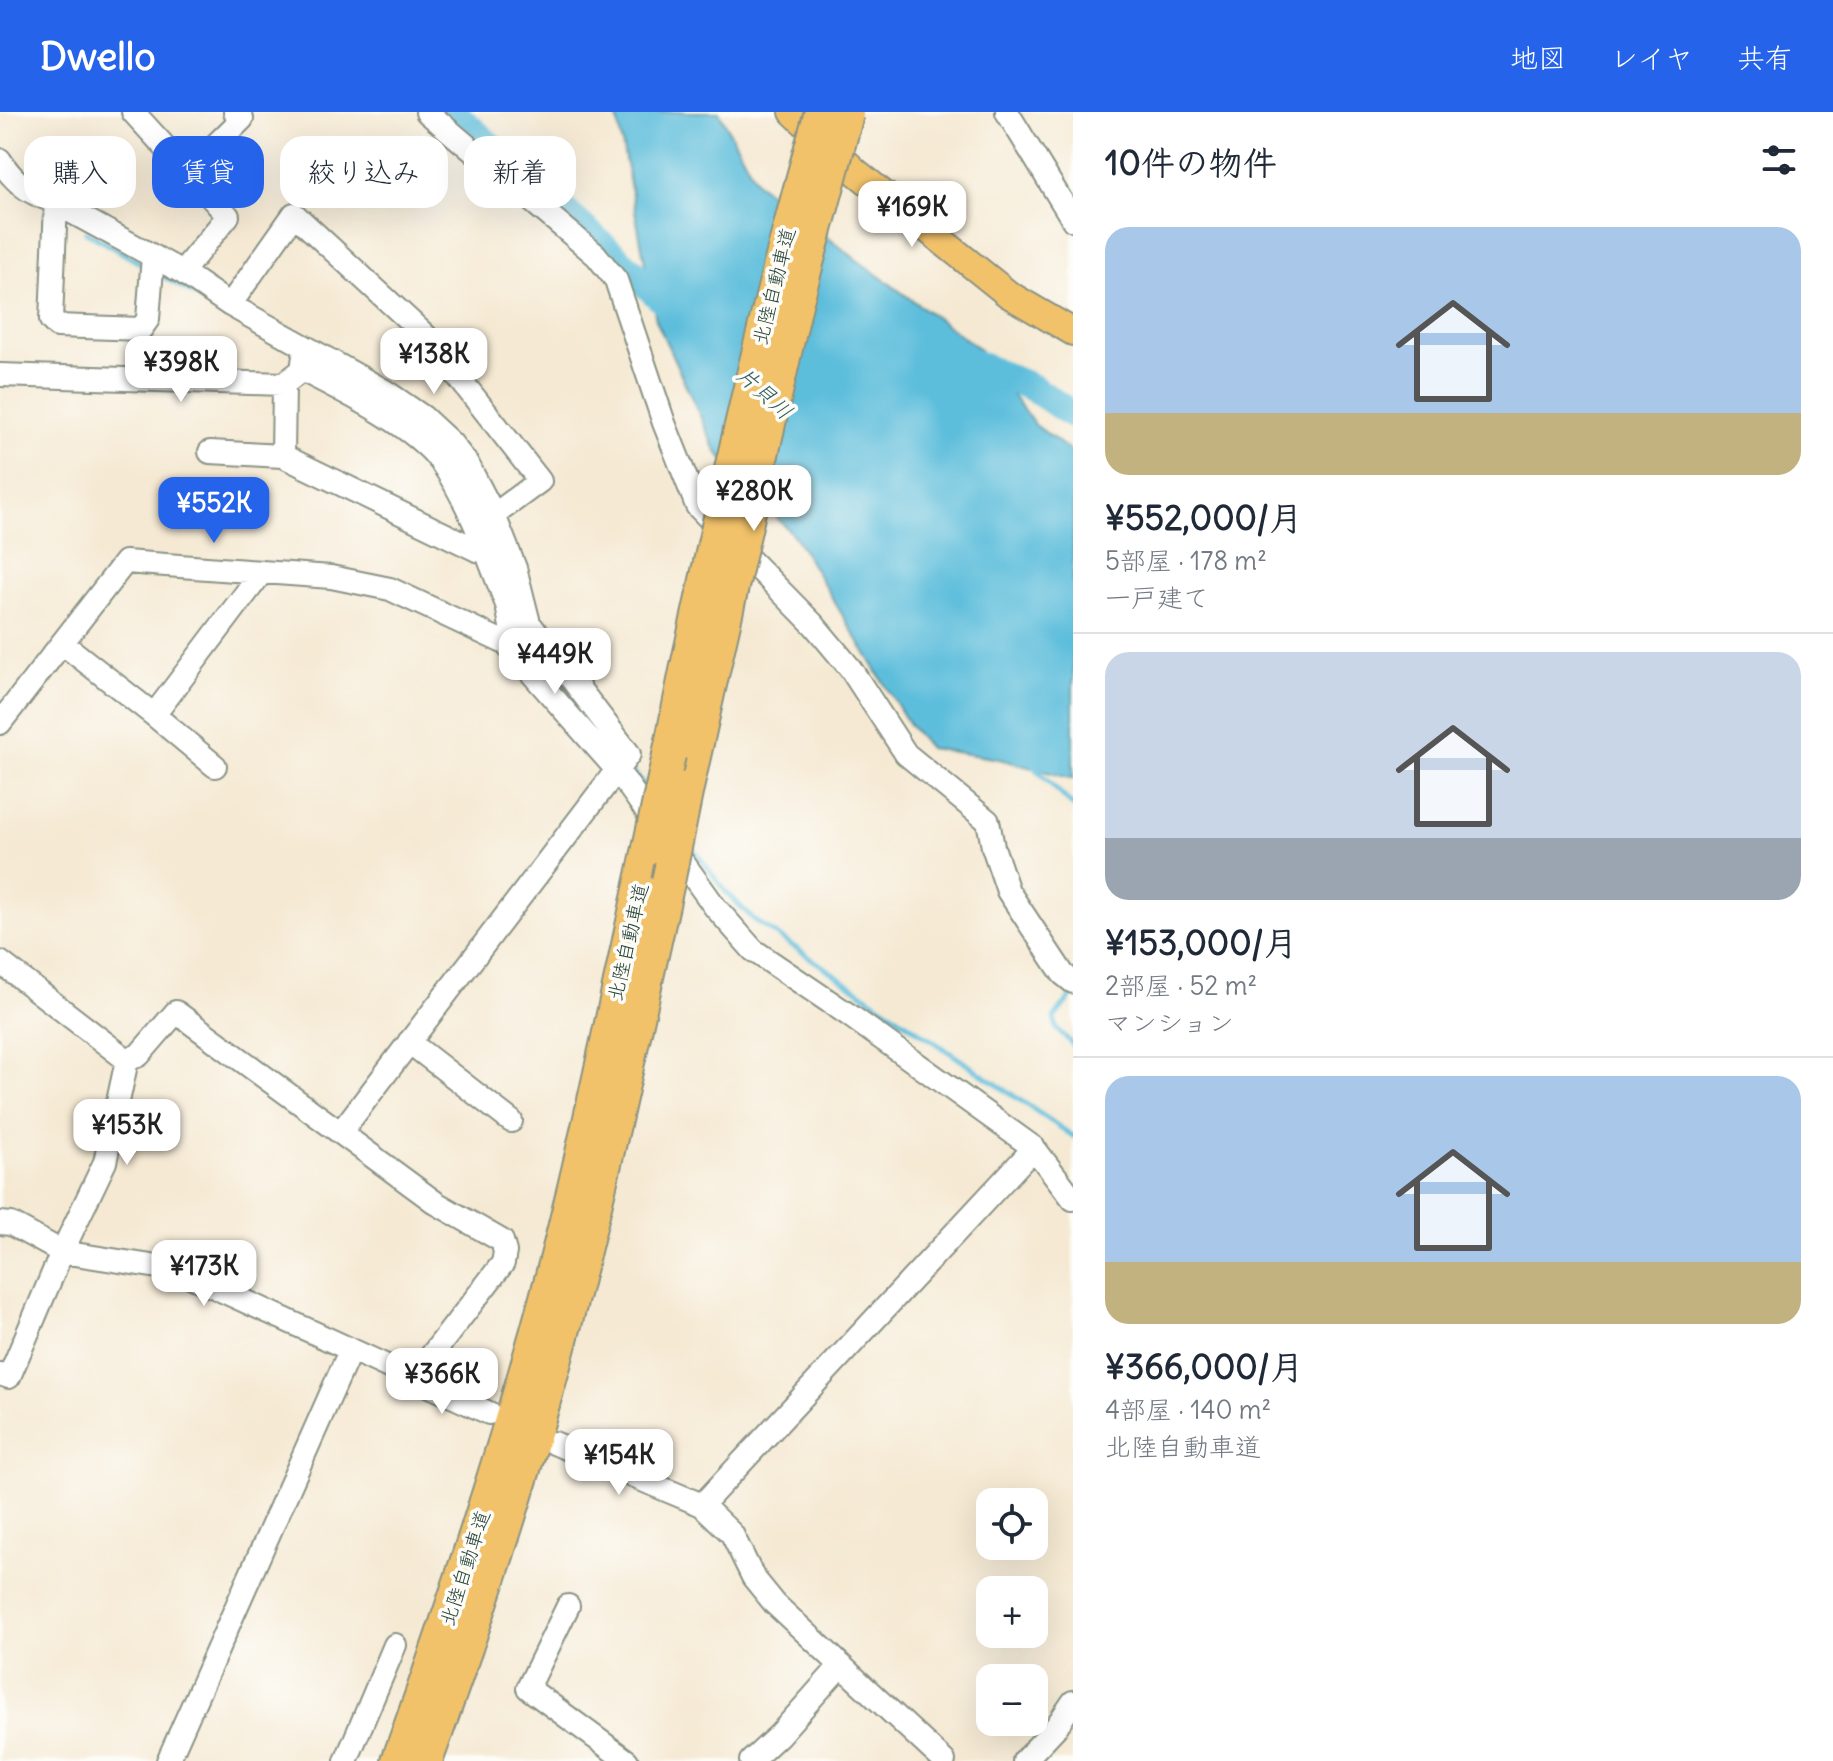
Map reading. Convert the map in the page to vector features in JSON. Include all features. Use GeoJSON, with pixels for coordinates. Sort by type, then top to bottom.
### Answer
{"type":"FeatureCollection","features":[{"type":"Feature","properties":{"kind":"highway","name":"北陸自動車道"},"geometry":{"type":"LineString","coordinates":[[398,1761],[485,1511],[563,1230],[669,755],[699,673],[796,304],[838,113]]}},
{"type":"Feature","properties":{"kind":"highway","name":"北陸自動車道"},"geometry":{"type":"LineString","coordinates":[[426,1761],[505,1532],[583,1256],[687,788],[699,673]]}},
{"type":"Feature","properties":{"kind":"main road"},"geometry":{"type":"LineString","coordinates":[[793,112],[856,172],[1008,294],[1073,332]]}},
{"type":"Feature","properties":{"kind":"street"},"geometry":{"type":"LineString","coordinates":[[133,112],[155,136]]}},
{"type":"Feature","properties":{"kind":"street"},"geometry":{"type":"LineString","coordinates":[[225,136],[242,119],[235,112]]}},
{"type":"Feature","properties":{"kind":"street"},"geometry":{"type":"LineString","coordinates":[[427,112],[596,255],[616,280],[664,423],[697,506],[850,668],[906,754],[988,821],[1008,891],[1063,974],[1073,982]]}},
{"type":"Feature","properties":{"kind":"street"},"geometry":{"type":"LineString","coordinates":[[1007,112],[1073,220]]}},
{"type":"Feature","properties":{"kind":"street"},"geometry":{"type":"LineString","coordinates":[[0,160],[9,175],[24,187]]}},
{"type":"Feature","properties":{"kind":"street"},"geometry":{"type":"LineString","coordinates":[[56,208],[51,320],[57,326],[141,329],[148,319],[153,256]]}},
{"type":"Feature","properties":{"kind":"street"},"geometry":{"type":"LineString","coordinates":[[63,208],[182,272],[230,305],[385,391],[423,417],[451,443],[468,465],[494,515],[515,568],[515,632]]}},
{"type":"Feature","properties":{"kind":"street"},"geometry":{"type":"LineString","coordinates":[[182,272],[228,216],[221,208]]}},
{"type":"Feature","properties":{"kind":"street"},"geometry":{"type":"LineString","coordinates":[[230,305],[294,214],[426,336],[540,481],[494,515]]}},
{"type":"Feature","properties":{"kind":"street"},"geometry":{"type":"LineString","coordinates":[[283,456],[293,377],[306,347]]}},
{"type":"Feature","properties":{"kind":"street"},"geometry":{"type":"LineString","coordinates":[[0,375],[293,377],[343,391],[409,432],[440,460],[467,503],[501,584],[515,632],[715,907],[753,950],[1034,1148],[1073,1199]]}},
{"type":"Feature","properties":{"kind":"street"},"geometry":{"type":"LineString","coordinates":[[210,452],[283,456],[477,550],[486,551]]}},
{"type":"Feature","properties":{"kind":"street"},"geometry":{"type":"LineString","coordinates":[[0,723],[125,562],[331,577],[390,589],[515,632],[629,754],[341,1132]]}},
{"type":"Feature","properties":{"kind":"street"},"geometry":{"type":"LineString","coordinates":[[154,715],[262,572]]}},
{"type":"Feature","properties":{"kind":"street"},"geometry":{"type":"LineString","coordinates":[[62,643],[215,766]]}},
{"type":"Feature","properties":{"kind":"street"},"geometry":{"type":"LineString","coordinates":[[0,962],[127,1060]]}},
{"type":"Feature","properties":{"kind":"street"},"geometry":{"type":"LineString","coordinates":[[127,1060],[139,1055],[176,1012],[436,1203],[502,1241],[505,1252],[503,1263],[414,1378]]}},
{"type":"Feature","properties":{"kind":"street"},"geometry":{"type":"LineString","coordinates":[[409,1042],[511,1121]]}},
{"type":"Feature","properties":{"kind":"street"},"geometry":{"type":"LineString","coordinates":[[0,1374],[9,1377],[62,1252],[105,1162],[127,1060]]}},
{"type":"Feature","properties":{"kind":"street"},"geometry":{"type":"LineString","coordinates":[[702,1505],[1034,1148]]}},
{"type":"Feature","properties":{"kind":"street"},"geometry":{"type":"LineString","coordinates":[[0,1223],[11,1224],[62,1252],[177,1270],[489,1413]]}},
{"type":"Feature","properties":{"kind":"street"},"geometry":{"type":"LineString","coordinates":[[168,1761],[350,1351]]}},
{"type":"Feature","properties":{"kind":"street"},"geometry":{"type":"LineString","coordinates":[[554,1443],[702,1505],[732,1534],[753,1577],[775,1604],[944,1761]]}},
{"type":"Feature","properties":{"kind":"street"},"geometry":{"type":"LineString","coordinates":[[568,1606],[528,1688],[627,1761]]}},
{"type":"Feature","properties":{"kind":"street"},"geometry":{"type":"LineString","coordinates":[[346,1761],[395,1645]]}},
{"type":"Feature","properties":{"kind":"street"},"geometry":{"type":"LineString","coordinates":[[751,1761],[779,1735],[841,1665]]}},
{"type":"Feature","properties":{"kind":"street"},"geometry":{"type":"LineString","coordinates":[[1024,1761],[1056,1727],[1073,1702]]}},
{"type":"Feature","properties":{"kind":"water"},"geometry":{"type":"Polygon","coordinates":[[[616,112],[719,112],[757,183],[978,348],[1034,424],[1073,453],[1073,779],[999,759],[929,748],[910,726],[795,537],[716,451],[656,320],[616,112]]]}},
{"type":"Feature","properties":{"kind":"waterway","name":"片貝川"},"geometry":{"type":"LineString","coordinates":[[452,112],[678,315]]}},
{"type":"Feature","properties":{"kind":"waterway"},"geometry":{"type":"LineString","coordinates":[[86,232],[147,267]]}},
{"type":"Feature","properties":{"kind":"waterway"},"geometry":{"type":"LineString","coordinates":[[159,274],[206,301]]}},
{"type":"Feature","properties":{"kind":"waterway","name":"片貝川"},"geometry":{"type":"LineString","coordinates":[[964,359],[1033,388],[1073,415]]}},
{"type":"Feature","properties":{"kind":"waterway"},"geometry":{"type":"LineString","coordinates":[[523,632],[529,647],[591,723]]}},
{"type":"Feature","properties":{"kind":"waterway"},"geometry":{"type":"LineString","coordinates":[[629,767],[648,790]]}},
{"type":"Feature","properties":{"kind":"waterway"},"geometry":{"type":"LineString","coordinates":[[1034,767],[1073,806]]}},
{"type":"Feature","properties":{"kind":"waterway"},"geometry":{"type":"LineString","coordinates":[[688,842],[726,892],[753,919],[1073,1136]]}},
{"type":"Feature","properties":{"kind":"waterway"},"geometry":{"type":"LineString","coordinates":[[1073,994],[1054,1018],[1057,1029],[1073,1045]]}}]}
